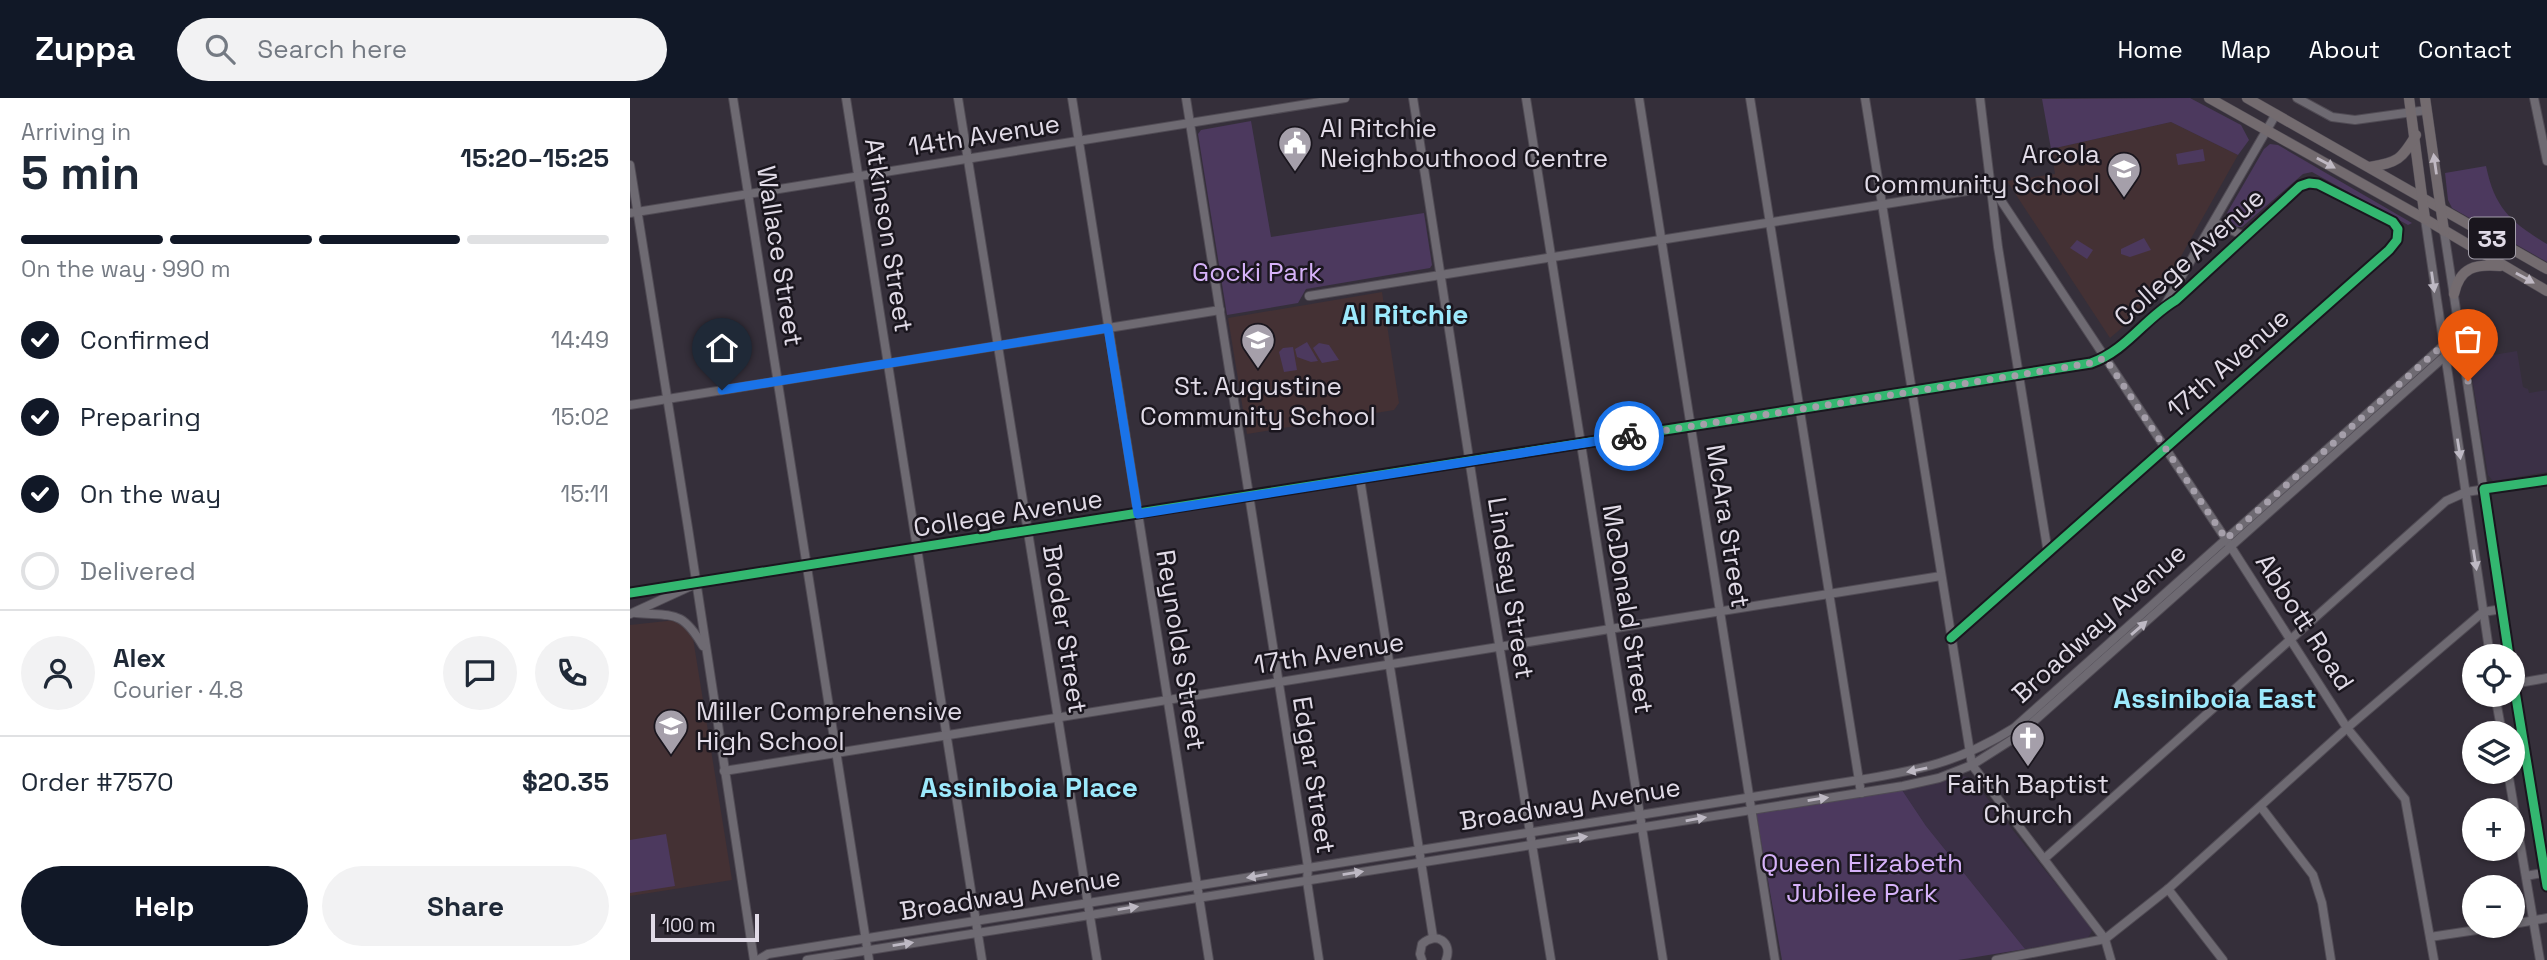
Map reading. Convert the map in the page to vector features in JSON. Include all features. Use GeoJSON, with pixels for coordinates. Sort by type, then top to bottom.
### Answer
{"type":"FeatureCollection","features":[{"type":"Feature","properties":{"kind":"main road","name":"33"},"geometry":{"type":"LineString","coordinates":[[2208,98],[2425,219],[2547,291]]}},
{"type":"Feature","properties":{"kind":"main road","name":"33"},"geometry":{"type":"LineString","coordinates":[[2247,98],[2547,269]]}},
{"type":"Feature","properties":{"kind":"main road"},"geometry":{"type":"LineString","coordinates":[[2410,98],[2425,219]]}},
{"type":"Feature","properties":{"kind":"main road"},"geometry":{"type":"LineString","coordinates":[[2426,98],[2444,231]]}},
{"type":"Feature","properties":{"kind":"main road"},"geometry":{"type":"LineString","coordinates":[[2370,167],[2393,163],[2403,156],[2416,135]]}},
{"type":"Feature","properties":{"kind":"main road"},"geometry":{"type":"LineString","coordinates":[[2454,294],[2460,277],[2465,272],[2482,265],[2503,266]]}},
{"type":"Feature","properties":{"kind":"street","name":"Wallace Street"},"geometry":{"type":"LineString","coordinates":[[733,98],[869,960]]}},
{"type":"Feature","properties":{"kind":"street","name":"Atkinson Street"},"geometry":{"type":"LineString","coordinates":[[846,98],[982,960]]}},
{"type":"Feature","properties":{"kind":"street","name":"Broder Street"},"geometry":{"type":"LineString","coordinates":[[958,98],[1097,960]]}},
{"type":"Feature","properties":{"kind":"street","name":"Reynolds Street"},"geometry":{"type":"LineString","coordinates":[[1072,98],[1209,960]]}},
{"type":"Feature","properties":{"kind":"street","name":"Edgar Street"},"geometry":{"type":"LineString","coordinates":[[1186,98],[1308,867],[1307,881],[1319,960]]}},
{"type":"Feature","properties":{"kind":"street","name":"14th Avenue"},"geometry":{"type":"LineString","coordinates":[[634,212],[1190,123],[1301,101],[1345,98]]}},
{"type":"Feature","properties":{"kind":"street","name":"Lindsay Street"},"geometry":{"type":"LineString","coordinates":[[1413,98],[1551,960]]}},
{"type":"Feature","properties":{"kind":"street","name":"McDonald Street"},"geometry":{"type":"LineString","coordinates":[[1526,98],[1663,960]]}},
{"type":"Feature","properties":{"kind":"street","name":"McAra Street"},"geometry":{"type":"LineString","coordinates":[[1639,98],[1775,960]]}},
{"type":"Feature","properties":{"kind":"street"},"geometry":{"type":"LineString","coordinates":[[1750,98],[1772,222],[1861,793]]}},
{"type":"Feature","properties":{"kind":"street"},"geometry":{"type":"LineString","coordinates":[[1865,98],[1972,765],[2105,939],[2111,960]]}},
{"type":"Feature","properties":{"kind":"street"},"geometry":{"type":"LineString","coordinates":[[1980,98],[1998,247],[2048,554]]}},
{"type":"Feature","properties":{"kind":"street"},"geometry":{"type":"LineString","coordinates":[[2297,98],[2332,117],[2355,120],[2427,110]]}},
{"type":"Feature","properties":{"kind":"street"},"geometry":{"type":"LineString","coordinates":[[2534,98],[2547,161]]}},
{"type":"Feature","properties":{"kind":"street","name":"College Avenue"},"geometry":{"type":"LineString","coordinates":[[2163,307],[2276,114]]}},
{"type":"Feature","properties":{"kind":"street"},"geometry":{"type":"LineString","coordinates":[[630,165],[634,212],[667,399],[756,960]]}},
{"type":"Feature","properties":{"kind":"street","name":"College Avenue"},"geometry":{"type":"LineString","coordinates":[[630,593],[2091,363],[2105,358],[2119,348],[2163,307],[2176,300],[2292,192],[2309,183],[2318,184],[2361,206]]}},
{"type":"Feature","properties":{"kind":"street"},"geometry":{"type":"LineString","coordinates":[[1309,296],[1992,187]]}},
{"type":"Feature","properties":{"kind":"street","name":"Abbott Road"},"geometry":{"type":"LineString","coordinates":[[1992,187],[2228,543],[2347,729],[2405,799],[2434,960]]}},
{"type":"Feature","properties":{"kind":"street","name":"17th Avenue"},"geometry":{"type":"LineString","coordinates":[[1951,638],[2389,250],[2397,240],[2398,229],[2393,222],[2361,206]]}},
{"type":"Feature","properties":{"kind":"street"},"geometry":{"type":"LineString","coordinates":[[2425,219],[2488,644]]}},
{"type":"Feature","properties":{"kind":"street","name":"College Avenue"},"geometry":{"type":"LineString","coordinates":[[2214,222],[2246,237]]}},
{"type":"Feature","properties":{"kind":"street"},"geometry":{"type":"LineString","coordinates":[[2444,231],[2507,644]]}},
{"type":"Feature","properties":{"kind":"street"},"geometry":{"type":"LineString","coordinates":[[630,405],[1220,310]]}},
{"type":"Feature","properties":{"kind":"street","name":"Broadway Avenue"},"geometry":{"type":"LineString","coordinates":[[807,960],[1861,793],[1939,778],[1972,765],[2016,737],[2442,346],[2461,335]]}},
{"type":"Feature","properties":{"kind":"street","name":"Broadway Avenue"},"geometry":{"type":"LineString","coordinates":[[756,960],[768,954],[1912,772],[1941,765],[1969,754],[2014,728],[2444,357],[2461,335]]}},
{"type":"Feature","properties":{"kind":"street"},"geometry":{"type":"LineString","coordinates":[[1360,479],[1433,937]]}},
{"type":"Feature","properties":{"kind":"street"},"geometry":{"type":"LineString","coordinates":[[2044,859],[2446,501],[2466,492],[2547,480]]}},
{"type":"Feature","properties":{"kind":"street","name":"17th Avenue"},"geometry":{"type":"LineString","coordinates":[[724,771],[1941,576]]}},
{"type":"Feature","properties":{"kind":"street","name":"College Avenue"},"geometry":{"type":"LineString","coordinates":[[633,614],[697,583]]}},
{"type":"Feature","properties":{"kind":"street"},"geometry":{"type":"LineString","coordinates":[[1996,960],[2105,939],[2168,889],[2483,612],[2502,609]]}},
{"type":"Feature","properties":{"kind":"street"},"geometry":{"type":"LineString","coordinates":[[633,614],[678,616],[691,626],[705,651]]}},
{"type":"Feature","properties":{"kind":"street"},"geometry":{"type":"LineString","coordinates":[[2525,681],[2547,678]]}},
{"type":"Feature","properties":{"kind":"street"},"geometry":{"type":"LineString","coordinates":[[2517,707],[2547,886]]}},
{"type":"Feature","properties":{"kind":"street"},"geometry":{"type":"LineString","coordinates":[[2510,784],[2540,960]]}},
{"type":"Feature","properties":{"kind":"street"},"geometry":{"type":"LineString","coordinates":[[2262,807],[2313,875],[2322,903],[2331,960]]}},
{"type":"Feature","properties":{"kind":"street"},"geometry":{"type":"LineString","coordinates":[[2526,876],[2546,872]]}},
{"type":"Feature","properties":{"kind":"street"},"geometry":{"type":"LineString","coordinates":[[2168,889],[2224,960]]}},
{"type":"Feature","properties":{"kind":"street"},"geometry":{"type":"LineString","coordinates":[[2525,922],[2547,918]]}},
{"type":"Feature","properties":{"kind":"street"},"geometry":{"type":"LineString","coordinates":[[2430,937],[2462,932]]}},
{"type":"Feature","properties":{"kind":"street"},"geometry":{"type":"LineString","coordinates":[[1422,960],[1422,944],[1433,937],[1446,943],[1449,953],[1446,960]]}},
{"type":"Feature","properties":{"kind":"shaded area"},"geometry":{"type":"Polygon","coordinates":[[[2171,122],[2238,155],[2158,297],[2110,338],[2007,181],[2055,174],[2051,149],[2171,122]]]}},
{"type":"Feature","properties":{"kind":"shaded area"},"geometry":{"type":"Polygon","coordinates":[[[1382,292],[1399,403],[1394,410],[1247,434],[1228,318],[1382,292]]]}},
{"type":"Feature","properties":{"kind":"shaded area"},"geometry":{"type":"Polygon","coordinates":[[[2517,351],[2523,387],[2528,389],[2529,393],[2547,390],[2547,472],[2493,481],[2488,475],[2469,359],[2517,351]]]}},
{"type":"Feature","properties":{"kind":"shaded area","name":"Miller Comprehensive High School"},"geometry":{"type":"Polygon","coordinates":[[[676,620],[692,632],[732,880],[630,896],[630,625],[676,620]]]}},
{"type":"Feature","properties":{"kind":"shaded area"},"geometry":{"type":"Polygon","coordinates":[[[1959,775],[1971,778],[2089,925],[2092,931],[2088,938],[2025,949],[1926,826],[1902,790],[1959,775]]]}},
{"type":"Feature","properties":{"kind":"green space"},"geometry":{"type":"Polygon","coordinates":[[[2190,98],[2241,125],[2249,140],[2238,155],[2171,122],[2051,149],[2042,99],[2190,98]]]}},
{"type":"Feature","properties":{"kind":"green space","name":"Gocki Park"},"geometry":{"type":"Polygon","coordinates":[[[1251,121],[1271,237],[1424,213],[1432,265],[1430,268],[1306,289],[1298,303],[1227,315],[1198,134],[1201,130],[1251,121]]]}},
{"type":"Feature","properties":{"kind":"green space"},"geometry":{"type":"Polygon","coordinates":[[[2270,144],[2278,145],[2412,223],[2408,225],[2312,172],[2303,174],[2242,227],[2237,227],[2227,219],[2227,213],[2264,149],[2270,144]]]}},
{"type":"Feature","properties":{"kind":"green space"},"geometry":{"type":"Polygon","coordinates":[[[2203,149],[2205,161],[2178,165],[2176,154],[2203,149]]]}},
{"type":"Feature","properties":{"kind":"green space"},"geometry":{"type":"Polygon","coordinates":[[[2486,166],[2494,193],[2506,213],[2547,244],[2547,262],[2452,208],[2448,200],[2445,173],[2486,166]]]}},
{"type":"Feature","properties":{"kind":"green space"},"geometry":{"type":"Polygon","coordinates":[[[2144,238],[2151,250],[2130,257],[2121,254],[2121,249],[2144,238]]]}},
{"type":"Feature","properties":{"kind":"green space"},"geometry":{"type":"Polygon","coordinates":[[[2077,240],[2093,250],[2087,259],[2070,248],[2077,240]]]}},
{"type":"Feature","properties":{"kind":"green space"},"geometry":{"type":"Polygon","coordinates":[[[1307,342],[1318,361],[1311,362],[1297,357],[1295,349],[1307,342]]]}},
{"type":"Feature","properties":{"kind":"green space"},"geometry":{"type":"Polygon","coordinates":[[[1319,343],[1329,345],[1339,360],[1322,363],[1313,348],[1319,343]]]}},
{"type":"Feature","properties":{"kind":"green space"},"geometry":{"type":"Polygon","coordinates":[[[1293,347],[1297,370],[1284,372],[1279,352],[1283,348],[1293,347]]]}},
{"type":"Feature","properties":{"kind":"green space","name":"Queen Elizabeth Jubilee Park"},"geometry":{"type":"Polygon","coordinates":[[[1902,790],[1926,826],[2025,949],[1958,960],[1782,960],[1756,812],[1902,790]]]}},
{"type":"Feature","properties":{"kind":"green space"},"geometry":{"type":"Polygon","coordinates":[[[666,834],[675,886],[630,893],[630,840],[666,834]]]}},
{"type":"Feature","properties":{"kind":"cycle path"},"geometry":{"type":"LineString","coordinates":[[630,593],[2091,363],[2115,351],[2176,300],[2300,186],[2318,184],[2393,222],[2398,229],[2397,240],[2389,250],[1951,638]]}},
{"type":"Feature","properties":{"kind":"cycle path"},"geometry":{"type":"LineString","coordinates":[[2507,644],[2484,489],[2547,480]]}},
{"type":"Feature","properties":{"kind":"cycle path"},"geometry":{"type":"LineString","coordinates":[[2518,707],[2547,886]]}},
{"type":"Feature","properties":{"kind":"way so far"},"geometry":{"type":"LineString","coordinates":[[1629,436],[2019,375],[2091,363],[2105,358],[2226,539],[2442,346],[2461,335],[2468,381]]}},
{"type":"Feature","properties":{"kind":"place","name":"Al Ritchie Neighbouthood Centre"},"geometry":{"type":"Point","coordinates":[1295,173]}},
{"type":"Feature","properties":{"kind":"place","name":"Arcola Community School"},"geometry":{"type":"Point","coordinates":[2124,199]}},
{"type":"Feature","properties":{"kind":"place","name":"St. Augustine Community School"},"geometry":{"type":"Point","coordinates":[1258,370]}},
{"type":"Feature","properties":{"kind":"place","name":"Miller Comprehensive High School"},"geometry":{"type":"Point","coordinates":[671,756]}},
{"type":"Feature","properties":{"kind":"place","name":"Faith Baptist Church"},"geometry":{"type":"Point","coordinates":[2028,768]}},
{"type":"Feature","properties":{"kind":"district","name":"Al Ritchie"},"geometry":{"type":"Point","coordinates":[1405,314]}},
{"type":"Feature","properties":{"kind":"district","name":"Assiniboia East"},"geometry":{"type":"Point","coordinates":[2215,698]}},
{"type":"Feature","properties":{"kind":"district","name":"Assiniboia Place"},"geometry":{"type":"Point","coordinates":[1029,787]}},
{"type":"Feature","properties":{"kind":"route"},"geometry":{"type":"LineString","coordinates":[[722,390],[1108,328],[1138,514],[1629,436]]}}]}
